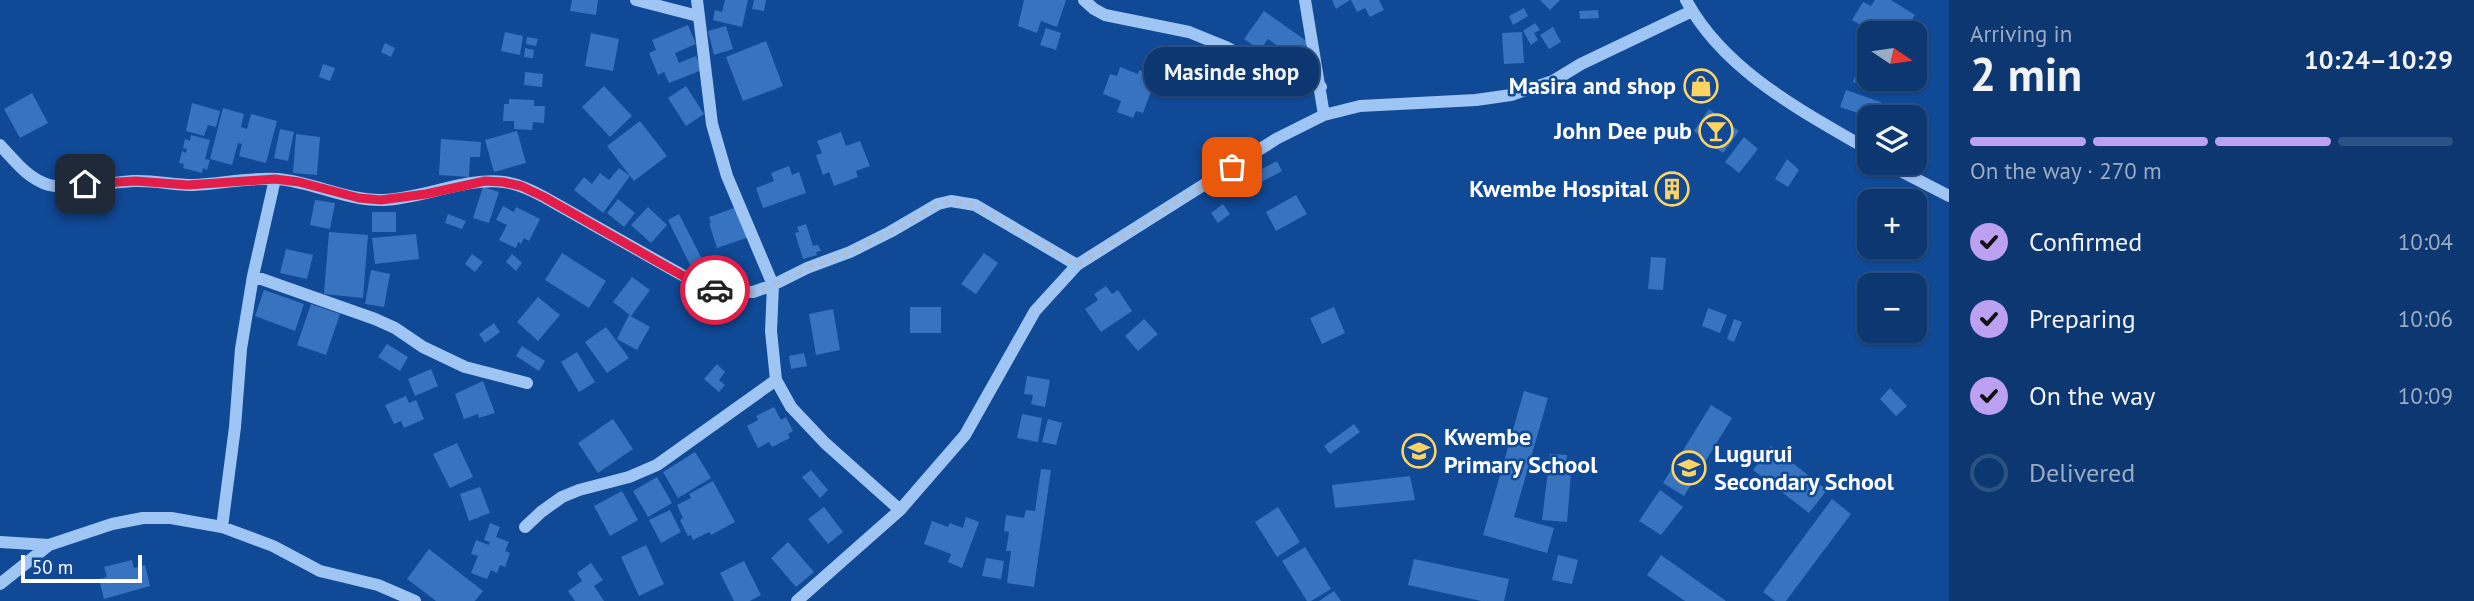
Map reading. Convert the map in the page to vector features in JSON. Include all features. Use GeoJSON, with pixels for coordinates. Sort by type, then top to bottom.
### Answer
{"type":"FeatureCollection","features":[{"type":"Feature","properties":{"kind":"street"},"geometry":{"type":"LineString","coordinates":[[636,0],[698,16]]}},
{"type":"Feature","properties":{"kind":"street"},"geometry":{"type":"LineString","coordinates":[[697,0],[712,124],[727,176],[773,285],[771,331],[776,380],[791,407],[825,443],[900,510]]}},
{"type":"Feature","properties":{"kind":"street"},"geometry":{"type":"LineString","coordinates":[[1084,0],[1105,15],[1189,32],[1258,64],[1321,87]]}},
{"type":"Feature","properties":{"kind":"street"},"geometry":{"type":"LineString","coordinates":[[1305,0],[1324,115]]}},
{"type":"Feature","properties":{"kind":"street"},"geometry":{"type":"LineString","coordinates":[[797,601],[900,510],[965,435],[1035,311],[1077,265],[1276,139],[1324,115],[1360,106],[1476,100],[1510,95],[1553,81],[1689,6],[1705,32],[1758,81],[1792,105],[1857,143]]}},
{"type":"Feature","properties":{"kind":"street"},"geometry":{"type":"LineString","coordinates":[[0,145],[37,181],[52,186],[136,181],[202,185],[275,179],[299,182],[359,198],[381,200],[426,194],[485,181],[521,186],[593,223],[698,284],[735,293],[753,292],[773,285],[807,268],[850,252],[938,204],[951,201],[975,205],[1077,265]]}},
{"type":"Feature","properties":{"kind":"street"},"geometry":{"type":"LineString","coordinates":[[1908,175],[1949,197]]}},
{"type":"Feature","properties":{"kind":"street"},"geometry":{"type":"LineString","coordinates":[[222,527],[235,427],[241,349],[253,276],[275,179]]}},
{"type":"Feature","properties":{"kind":"street"},"geometry":{"type":"LineString","coordinates":[[253,276],[375,319],[395,328],[422,347],[465,367],[527,383]]}},
{"type":"Feature","properties":{"kind":"street"},"geometry":{"type":"LineString","coordinates":[[525,527],[541,512],[571,494],[629,477],[657,465],[776,380]]}},
{"type":"Feature","properties":{"kind":"street"},"geometry":{"type":"LineString","coordinates":[[0,584],[49,545],[112,524],[143,518],[171,518],[222,527],[273,546],[320,571],[378,585],[415,601]]}},
{"type":"Feature","properties":{"kind":"street"},"geometry":{"type":"LineString","coordinates":[[0,542],[49,545]]}},
{"type":"Feature","properties":{"kind":"building"},"geometry":{"type":"Polygon","coordinates":[[[572,0],[598,0],[596,15],[570,11],[572,0]]]}},
{"type":"Feature","properties":{"kind":"building"},"geometry":{"type":"Polygon","coordinates":[[[725,0],[748,0],[742,27],[713,20],[715,10],[722,12],[725,0]]]}},
{"type":"Feature","properties":{"kind":"building"},"geometry":{"type":"Polygon","coordinates":[[[754,0],[766,0],[764,11],[752,9],[754,0]]]}},
{"type":"Feature","properties":{"kind":"building"},"geometry":{"type":"Polygon","coordinates":[[[1024,0],[1066,0],[1057,27],[1041,21],[1037,33],[1018,26],[1024,0]]]}},
{"type":"Feature","properties":{"kind":"building"},"geometry":{"type":"Polygon","coordinates":[[[1332,0],[1350,0],[1336,9],[1332,0]]]}},
{"type":"Feature","properties":{"kind":"building"},"geometry":{"type":"Polygon","coordinates":[[[1351,0],[1379,0],[1384,10],[1370,17],[1365,8],[1357,12],[1351,0]]]}},
{"type":"Feature","properties":{"kind":"building"},"geometry":{"type":"Polygon","coordinates":[[[1540,0],[1560,0],[1550,10],[1540,0]]]}},
{"type":"Feature","properties":{"kind":"building"},"geometry":{"type":"Polygon","coordinates":[[[1875,0],[1891,0],[1915,15],[1911,21],[1857,23],[1852,20],[1863,2],[1871,6],[1875,0]]]}},
{"type":"Feature","properties":{"kind":"building"},"geometry":{"type":"Polygon","coordinates":[[[1524,8],[1528,16],[1513,25],[1509,16],[1524,8]]]}},
{"type":"Feature","properties":{"kind":"building"},"geometry":{"type":"Polygon","coordinates":[[[1598,10],[1599,18],[1580,19],[1579,11],[1598,10]]]}},
{"type":"Feature","properties":{"kind":"building"},"geometry":{"type":"Polygon","coordinates":[[[1264,11],[1308,42],[1297,59],[1268,39],[1260,50],[1244,39],[1264,11]]]}},
{"type":"Feature","properties":{"kind":"building"},"geometry":{"type":"Polygon","coordinates":[[[1535,23],[1540,30],[1534,33],[1538,40],[1531,45],[1523,31],[1535,23]]]}},
{"type":"Feature","properties":{"kind":"building"},"geometry":{"type":"Polygon","coordinates":[[[688,25],[696,44],[675,53],[679,63],[696,56],[702,70],[669,83],[664,72],[658,75],[649,53],[656,50],[652,40],[688,25]]]}},
{"type":"Feature","properties":{"kind":"building"},"geometry":{"type":"Polygon","coordinates":[[[726,26],[733,49],[714,55],[708,31],[726,26]]]}},
{"type":"Feature","properties":{"kind":"building"},"geometry":{"type":"Polygon","coordinates":[[[1553,27],[1561,42],[1549,49],[1540,35],[1553,27]]]}},
{"type":"Feature","properties":{"kind":"building"},"geometry":{"type":"Polygon","coordinates":[[[1046,28],[1061,33],[1056,50],[1040,45],[1046,28]]]}},
{"type":"Feature","properties":{"kind":"building"},"geometry":{"type":"Polygon","coordinates":[[[505,32],[523,36],[520,55],[501,51],[505,32]]]}},
{"type":"Feature","properties":{"kind":"building"},"geometry":{"type":"Polygon","coordinates":[[[1522,32],[1524,63],[1504,64],[1502,33],[1522,32]]]}},
{"type":"Feature","properties":{"kind":"building"},"geometry":{"type":"Polygon","coordinates":[[[591,33],[619,39],[613,71],[585,66],[591,33]]]}},
{"type":"Feature","properties":{"kind":"building"},"geometry":{"type":"Polygon","coordinates":[[[527,37],[538,39],[536,46],[526,44],[527,37]]]}},
{"type":"Feature","properties":{"kind":"building"},"geometry":{"type":"Polygon","coordinates":[[[766,41],[783,86],[743,101],[726,57],[766,41]]]}},
{"type":"Feature","properties":{"kind":"building"},"geometry":{"type":"Polygon","coordinates":[[[385,43],[395,48],[391,57],[381,52],[385,43]]]}},
{"type":"Feature","properties":{"kind":"building"},"geometry":{"type":"Polygon","coordinates":[[[525,48],[534,50],[533,58],[524,57],[525,48]]]}},
{"type":"Feature","properties":{"kind":"building"},"geometry":{"type":"Polygon","coordinates":[[[323,64],[335,68],[330,81],[319,77],[323,64]]]}},
{"type":"Feature","properties":{"kind":"building"},"geometry":{"type":"Polygon","coordinates":[[[1120,67],[1138,74],[1139,70],[1157,76],[1143,113],[1136,111],[1133,118],[1117,112],[1121,101],[1103,94],[1110,74],[1117,76],[1120,67]]]}},
{"type":"Feature","properties":{"kind":"building"},"geometry":{"type":"Polygon","coordinates":[[[525,72],[543,74],[542,87],[524,85],[525,72]]]}},
{"type":"Feature","properties":{"kind":"building"},"geometry":{"type":"Polygon","coordinates":[[[604,86],[632,116],[610,137],[582,107],[604,86]]]}},
{"type":"Feature","properties":{"kind":"building"},"geometry":{"type":"Polygon","coordinates":[[[686,86],[704,114],[686,126],[668,98],[686,86]]]}},
{"type":"Feature","properties":{"kind":"building"},"geometry":{"type":"Polygon","coordinates":[[[1846,90],[1883,103],[1857,105],[1857,113],[1840,107],[1846,90]]]}},
{"type":"Feature","properties":{"kind":"building"},"geometry":{"type":"Polygon","coordinates":[[[32,93],[48,123],[20,138],[4,109],[32,93]]]}},
{"type":"Feature","properties":{"kind":"building"},"geometry":{"type":"Polygon","coordinates":[[[509,99],[534,100],[534,106],[545,106],[544,123],[533,122],[532,130],[514,129],[514,121],[503,121],[504,104],[509,104],[509,99]]]}},
{"type":"Feature","properties":{"kind":"building"},"geometry":{"type":"Polygon","coordinates":[[[192,103],[220,111],[216,127],[208,125],[204,136],[186,131],[192,103]]]}},
{"type":"Feature","properties":{"kind":"building"},"geometry":{"type":"Polygon","coordinates":[[[223,108],[244,114],[241,127],[247,129],[251,114],[277,121],[266,163],[239,156],[242,144],[238,143],[232,165],[210,159],[223,108]]]}},
{"type":"Feature","properties":{"kind":"building","name":"John Dee pub"},"geometry":{"type":"Polygon","coordinates":[[[1709,109],[1739,131],[1723,153],[1694,131],[1709,109]]]}},
{"type":"Feature","properties":{"kind":"building"},"geometry":{"type":"Polygon","coordinates":[[[640,121],[667,156],[634,181],[607,146],[640,121]]]}},
{"type":"Feature","properties":{"kind":"building"},"geometry":{"type":"Polygon","coordinates":[[[280,129],[294,132],[288,161],[274,158],[280,129]]]}},
{"type":"Feature","properties":{"kind":"building"},"geometry":{"type":"Polygon","coordinates":[[[517,131],[526,163],[494,172],[485,140],[517,131]]]}},
{"type":"Feature","properties":{"kind":"building"},"geometry":{"type":"Polygon","coordinates":[[[841,132],[846,146],[860,141],[870,166],[856,171],[858,177],[834,186],[829,172],[823,175],[816,155],[822,153],[817,141],[841,132]]]}},
{"type":"Feature","properties":{"kind":"building"},"geometry":{"type":"Polygon","coordinates":[[[296,134],[320,137],[317,175],[293,173],[296,134]]]}},
{"type":"Feature","properties":{"kind":"building"},"geometry":{"type":"Polygon","coordinates":[[[191,135],[210,140],[205,159],[210,160],[207,170],[203,168],[202,173],[183,168],[184,164],[179,163],[182,151],[186,153],[187,149],[183,148],[185,139],[190,141],[191,135]]]}},
{"type":"Feature","properties":{"kind":"building"},"geometry":{"type":"Polygon","coordinates":[[[1744,137],[1758,149],[1739,173],[1725,162],[1744,137]]]}},
{"type":"Feature","properties":{"kind":"building"},"geometry":{"type":"Polygon","coordinates":[[[441,139],[481,142],[480,157],[470,157],[469,177],[439,175],[441,139]]]}},
{"type":"Feature","properties":{"kind":"building"},"geometry":{"type":"Polygon","coordinates":[[[1787,159],[1799,170],[1788,187],[1775,179],[1787,159]]]}},
{"type":"Feature","properties":{"kind":"building"},"geometry":{"type":"Polygon","coordinates":[[[1277,161],[1282,171],[1254,186],[1249,176],[1277,161]]]}},
{"type":"Feature","properties":{"kind":"building"},"geometry":{"type":"Polygon","coordinates":[[[789,166],[792,175],[799,172],[806,193],[763,208],[756,188],[774,181],[771,173],[789,166]]]}},
{"type":"Feature","properties":{"kind":"building"},"geometry":{"type":"Polygon","coordinates":[[[619,168],[630,176],[603,213],[574,190],[584,177],[592,184],[600,173],[609,180],[619,168]]]}},
{"type":"Feature","properties":{"kind":"building","name":"Kwembe Hospital"},"geometry":{"type":"Polygon","coordinates":[[[1666,173],[1685,177],[1679,206],[1659,201],[1666,173]]]}},
{"type":"Feature","properties":{"kind":"building"},"geometry":{"type":"Polygon","coordinates":[[[483,187],[499,192],[489,223],[473,218],[483,187]]]}},
{"type":"Feature","properties":{"kind":"building"},"geometry":{"type":"Polygon","coordinates":[[[1296,195],[1307,214],[1276,231],[1266,212],[1296,195]]]}},
{"type":"Feature","properties":{"kind":"building"},"geometry":{"type":"Polygon","coordinates":[[[618,199],[635,213],[624,227],[607,213],[618,199]]]}},
{"type":"Feature","properties":{"kind":"building"},"geometry":{"type":"Polygon","coordinates":[[[315,200],[335,203],[330,229],[310,225],[315,200]]]}},
{"type":"Feature","properties":{"kind":"building"},"geometry":{"type":"Polygon","coordinates":[[[1223,204],[1230,214],[1218,223],[1211,213],[1223,204]]]}},
{"type":"Feature","properties":{"kind":"building"},"geometry":{"type":"Polygon","coordinates":[[[503,206],[514,212],[516,207],[540,219],[529,241],[524,238],[521,244],[518,242],[516,248],[499,240],[507,225],[496,220],[503,206]]]}},
{"type":"Feature","properties":{"kind":"building"},"geometry":{"type":"Polygon","coordinates":[[[648,207],[667,225],[651,243],[631,225],[648,207]]]}},
{"type":"Feature","properties":{"kind":"building"},"geometry":{"type":"Polygon","coordinates":[[[734,208],[736,213],[740,211],[749,237],[717,248],[709,217],[734,208]]]}},
{"type":"Feature","properties":{"kind":"building"},"geometry":{"type":"Polygon","coordinates":[[[372,212],[396,212],[396,232],[372,232],[372,212]]]}},
{"type":"Feature","properties":{"kind":"building"},"geometry":{"type":"Polygon","coordinates":[[[448,214],[466,221],[462,229],[445,223],[448,214]]]}},
{"type":"Feature","properties":{"kind":"building"},"geometry":{"type":"Polygon","coordinates":[[[679,214],[704,263],[692,269],[668,220],[679,214]]]}},
{"type":"Feature","properties":{"kind":"building"},"geometry":{"type":"Polygon","coordinates":[[[806,224],[813,246],[818,245],[821,251],[803,259],[795,233],[799,232],[797,227],[806,224]]]}},
{"type":"Feature","properties":{"kind":"building"},"geometry":{"type":"Polygon","coordinates":[[[329,232],[368,235],[363,298],[324,294],[329,232]]]}},
{"type":"Feature","properties":{"kind":"building"},"geometry":{"type":"Polygon","coordinates":[[[416,234],[419,259],[375,264],[372,238],[416,234]]]}},
{"type":"Feature","properties":{"kind":"building"},"geometry":{"type":"Polygon","coordinates":[[[286,249],[313,255],[307,279],[280,273],[286,249]]]}},
{"type":"Feature","properties":{"kind":"building"},"geometry":{"type":"Polygon","coordinates":[[[562,253],[606,281],[589,308],[545,280],[562,253]]]}},
{"type":"Feature","properties":{"kind":"building"},"geometry":{"type":"Polygon","coordinates":[[[984,253],[998,263],[976,294],[961,284],[984,253]]]}},
{"type":"Feature","properties":{"kind":"building"},"geometry":{"type":"Polygon","coordinates":[[[472,254],[483,262],[475,272],[465,264],[472,254]]]}},
{"type":"Feature","properties":{"kind":"building"},"geometry":{"type":"Polygon","coordinates":[[[512,254],[522,263],[516,271],[506,262],[512,254]]]}},
{"type":"Feature","properties":{"kind":"building"},"geometry":{"type":"Polygon","coordinates":[[[1651,257],[1666,258],[1663,290],[1648,289],[1651,257]]]}},
{"type":"Feature","properties":{"kind":"building"},"geometry":{"type":"Polygon","coordinates":[[[371,270],[390,274],[384,307],[365,304],[371,270]]]}},
{"type":"Feature","properties":{"kind":"building"},"geometry":{"type":"Polygon","coordinates":[[[632,277],[650,290],[631,316],[613,302],[632,277]]]}},
{"type":"Feature","properties":{"kind":"building"},"geometry":{"type":"Polygon","coordinates":[[[1106,286],[1112,294],[1118,290],[1132,311],[1101,332],[1085,309],[1098,300],[1094,294],[1106,286]]]}},
{"type":"Feature","properties":{"kind":"building"},"geometry":{"type":"Polygon","coordinates":[[[264,290],[304,304],[295,331],[255,316],[264,290]]]}},
{"type":"Feature","properties":{"kind":"building"},"geometry":{"type":"Polygon","coordinates":[[[538,297],[560,315],[538,341],[517,322],[538,297]]]}},
{"type":"Feature","properties":{"kind":"building"},"geometry":{"type":"Polygon","coordinates":[[[311,304],[340,314],[326,355],[297,345],[311,304]]]}},
{"type":"Feature","properties":{"kind":"building"},"geometry":{"type":"Polygon","coordinates":[[[910,307],[941,307],[941,333],[910,333],[910,307]]]}},
{"type":"Feature","properties":{"kind":"building"},"geometry":{"type":"Polygon","coordinates":[[[1334,307],[1345,333],[1322,344],[1310,318],[1334,307]]]}},
{"type":"Feature","properties":{"kind":"building"},"geometry":{"type":"Polygon","coordinates":[[[1708,308],[1727,315],[1720,333],[1702,326],[1708,308]]]}},
{"type":"Feature","properties":{"kind":"building"},"geometry":{"type":"Polygon","coordinates":[[[833,309],[840,350],[816,355],[809,314],[833,309]]]}},
{"type":"Feature","properties":{"kind":"building"},"geometry":{"type":"Polygon","coordinates":[[[629,315],[650,327],[637,350],[617,339],[629,315]]]}},
{"type":"Feature","properties":{"kind":"building"},"geometry":{"type":"Polygon","coordinates":[[[1144,319],[1158,334],[1138,351],[1125,336],[1144,319]]]}},
{"type":"Feature","properties":{"kind":"building"},"geometry":{"type":"Polygon","coordinates":[[[1734,319],[1742,322],[1734,342],[1727,339],[1734,319]]]}},
{"type":"Feature","properties":{"kind":"building"},"geometry":{"type":"Polygon","coordinates":[[[494,323],[500,332],[485,343],[479,334],[494,323]]]}},
{"type":"Feature","properties":{"kind":"building"},"geometry":{"type":"Polygon","coordinates":[[[606,327],[629,358],[607,373],[585,342],[606,327]]]}},
{"type":"Feature","properties":{"kind":"building"},"geometry":{"type":"Polygon","coordinates":[[[387,344],[408,357],[400,371],[378,357],[387,344]]]}},
{"type":"Feature","properties":{"kind":"building"},"geometry":{"type":"Polygon","coordinates":[[[522,346],[545,361],[539,371],[516,356],[522,346]]]}},
{"type":"Feature","properties":{"kind":"building"},"geometry":{"type":"Polygon","coordinates":[[[577,352],[595,382],[579,392],[561,362],[577,352]]]}},
{"type":"Feature","properties":{"kind":"building"},"geometry":{"type":"Polygon","coordinates":[[[804,353],[807,366],[791,369],[789,356],[804,353]]]}},
{"type":"Feature","properties":{"kind":"building"},"geometry":{"type":"Polygon","coordinates":[[[717,364],[725,372],[719,380],[725,385],[719,392],[704,379],[717,364]]]}},
{"type":"Feature","properties":{"kind":"building"},"geometry":{"type":"Polygon","coordinates":[[[431,369],[438,386],[415,396],[408,379],[431,369]]]}},
{"type":"Feature","properties":{"kind":"building"},"geometry":{"type":"Polygon","coordinates":[[[1027,376],[1050,380],[1045,407],[1031,404],[1033,395],[1024,394],[1027,376]]]}},
{"type":"Feature","properties":{"kind":"building"},"geometry":{"type":"Polygon","coordinates":[[[483,381],[495,413],[479,418],[478,414],[464,419],[455,394],[483,381]]]}},
{"type":"Feature","properties":{"kind":"building"},"geometry":{"type":"Polygon","coordinates":[[[1890,388],[1907,406],[1896,416],[1880,399],[1890,388]]]}},
{"type":"Feature","properties":{"kind":"building"},"geometry":{"type":"Polygon","coordinates":[[[1524,391],[1548,398],[1514,517],[1554,528],[1547,553],[1483,535],[1524,391]]]}},
{"type":"Feature","properties":{"kind":"building"},"geometry":{"type":"Polygon","coordinates":[[[406,396],[409,403],[416,400],[424,419],[404,428],[401,421],[394,424],[385,405],[406,396]]]}},
{"type":"Feature","properties":{"kind":"building"},"geometry":{"type":"Polygon","coordinates":[[[1711,405],[1732,418],[1684,496],[1663,483],[1711,405]]]}},
{"type":"Feature","properties":{"kind":"building"},"geometry":{"type":"Polygon","coordinates":[[[774,407],[781,420],[786,417],[793,431],[788,434],[790,438],[772,447],[769,442],[758,448],[747,426],[758,420],[756,416],[774,407]]]}},
{"type":"Feature","properties":{"kind":"building"},"geometry":{"type":"Polygon","coordinates":[[[1022,414],[1042,418],[1038,442],[1017,438],[1022,414]]]}},
{"type":"Feature","properties":{"kind":"building"},"geometry":{"type":"Polygon","coordinates":[[[613,419],[633,449],[598,473],[578,443],[613,419]]]}},
{"type":"Feature","properties":{"kind":"building"},"geometry":{"type":"Polygon","coordinates":[[[1048,419],[1062,423],[1056,445],[1042,442],[1048,419]]]}},
{"type":"Feature","properties":{"kind":"building"},"geometry":{"type":"Polygon","coordinates":[[[1354,424],[1360,432],[1330,454],[1324,446],[1354,424]]]}},
{"type":"Feature","properties":{"kind":"building"},"geometry":{"type":"Polygon","coordinates":[[[457,443],[473,477],[450,488],[433,454],[457,443]]]}},
{"type":"Feature","properties":{"kind":"building"},"geometry":{"type":"Polygon","coordinates":[[[1771,446],[1827,490],[1809,513],[1753,470],[1771,446]]]}},
{"type":"Feature","properties":{"kind":"building"},"geometry":{"type":"Polygon","coordinates":[[[695,452],[711,478],[678,498],[663,472],[695,452]]]}},
{"type":"Feature","properties":{"kind":"building"},"geometry":{"type":"Polygon","coordinates":[[[1550,454],[1567,455],[1565,474],[1571,474],[1567,522],[1542,520],[1550,454]]]}},
{"type":"Feature","properties":{"kind":"building"},"geometry":{"type":"Polygon","coordinates":[[[1041,469],[1051,470],[1034,587],[1007,583],[1011,551],[1006,551],[1009,532],[1004,531],[1006,515],[1024,518],[1026,510],[1035,511],[1041,469]]]}},
{"type":"Feature","properties":{"kind":"building"},"geometry":{"type":"Polygon","coordinates":[[[811,470],[828,490],[820,498],[802,477],[811,470]]]}},
{"type":"Feature","properties":{"kind":"building"},"geometry":{"type":"Polygon","coordinates":[[[1410,476],[1415,500],[1335,508],[1332,485],[1410,476]]]}},
{"type":"Feature","properties":{"kind":"building"},"geometry":{"type":"Polygon","coordinates":[[[657,477],[672,503],[648,517],[633,491],[657,477]]]}},
{"type":"Feature","properties":{"kind":"building"},"geometry":{"type":"Polygon","coordinates":[[[713,481],[735,522],[711,535],[709,532],[693,540],[680,520],[683,518],[677,505],[691,498],[689,494],[713,481]]]}},
{"type":"Feature","properties":{"kind":"building"},"geometry":{"type":"Polygon","coordinates":[[[480,487],[490,513],[469,521],[460,494],[480,487]]]}},
{"type":"Feature","properties":{"kind":"building"},"geometry":{"type":"Polygon","coordinates":[[[1660,490],[1683,507],[1661,535],[1639,521],[1660,490]]]}},
{"type":"Feature","properties":{"kind":"building"},"geometry":{"type":"Polygon","coordinates":[[[622,491],[638,520],[610,536],[594,506],[622,491]]]}},
{"type":"Feature","properties":{"kind":"building"},"geometry":{"type":"Polygon","coordinates":[[[1832,499],[1851,514],[1786,601],[1775,601],[1763,592],[1832,499]]]}},
{"type":"Feature","properties":{"kind":"building"},"geometry":{"type":"Polygon","coordinates":[[[824,507],[843,532],[828,544],[808,519],[824,507]]]}},
{"type":"Feature","properties":{"kind":"building"},"geometry":{"type":"Polygon","coordinates":[[[1278,507],[1300,542],[1277,557],[1255,522],[1278,507]]]}},
{"type":"Feature","properties":{"kind":"building"},"geometry":{"type":"Polygon","coordinates":[[[670,510],[681,532],[661,543],[649,520],[670,510]]]}},
{"type":"Feature","properties":{"kind":"building"},"geometry":{"type":"Polygon","coordinates":[[[966,517],[979,522],[962,568],[948,562],[951,554],[924,544],[932,521],[948,527],[950,523],[963,528],[966,517]]]}},
{"type":"Feature","properties":{"kind":"building"},"geometry":{"type":"Polygon","coordinates":[[[490,523],[500,527],[496,537],[509,542],[505,551],[510,553],[505,567],[500,565],[497,573],[491,570],[487,579],[471,573],[478,556],[471,554],[476,540],[489,545],[490,542],[484,540],[490,523]]]}},
{"type":"Feature","properties":{"kind":"building"},"geometry":{"type":"Polygon","coordinates":[[[788,542],[814,572],[796,587],[771,558],[788,542]]]}},
{"type":"Feature","properties":{"kind":"building"},"geometry":{"type":"Polygon","coordinates":[[[646,545],[664,584],[639,596],[621,557],[646,545]]]}},
{"type":"Feature","properties":{"kind":"building"},"geometry":{"type":"Polygon","coordinates":[[[1305,547],[1331,589],[1311,601],[1307,601],[1282,561],[1305,547]]]}},
{"type":"Feature","properties":{"kind":"building"},"geometry":{"type":"Polygon","coordinates":[[[429,549],[483,591],[475,601],[436,601],[407,579],[429,549]]]}},
{"type":"Feature","properties":{"kind":"building"},"geometry":{"type":"Polygon","coordinates":[[[1558,555],[1578,560],[1572,584],[1552,580],[1558,555]]]}},
{"type":"Feature","properties":{"kind":"building"},"geometry":{"type":"Polygon","coordinates":[[[1661,555],[1726,601],[1685,601],[1647,575],[1661,555]]]}},
{"type":"Feature","properties":{"kind":"building"},"geometry":{"type":"Polygon","coordinates":[[[986,558],[1004,561],[1001,579],[982,576],[986,558]]]}},
{"type":"Feature","properties":{"kind":"building"},"geometry":{"type":"Polygon","coordinates":[[[1414,559],[1509,579],[1504,601],[1481,601],[1408,585],[1414,559]]]}},
{"type":"Feature","properties":{"kind":"building"},"geometry":{"type":"Polygon","coordinates":[[[132,560],[134,568],[145,565],[150,586],[104,599],[99,579],[107,577],[104,567],[132,560]]]}},
{"type":"Feature","properties":{"kind":"building"},"geometry":{"type":"Polygon","coordinates":[[[744,561],[761,595],[750,601],[734,601],[720,573],[744,561]]]}},
{"type":"Feature","properties":{"kind":"building"},"geometry":{"type":"Polygon","coordinates":[[[591,563],[603,580],[594,586],[604,601],[575,601],[568,591],[582,581],[577,573],[591,563]]]}},
{"type":"Feature","properties":{"kind":"building"},"geometry":{"type":"Polygon","coordinates":[[[1334,591],[1341,601],[1319,601],[1334,591]]]}},
{"type":"Feature","properties":{"kind":"way so far"},"geometry":{"type":"LineString","coordinates":[[715,290],[753,292],[773,285],[807,268],[850,252],[938,204],[951,201],[975,205],[1077,265],[1232,167]]}},
{"type":"Feature","properties":{"kind":"place","name":"Masira and shop"},"geometry":{"type":"Point","coordinates":[1701,86]}},
{"type":"Feature","properties":{"kind":"place","name":"John Dee pub"},"geometry":{"type":"Point","coordinates":[1716,131]}},
{"type":"Feature","properties":{"kind":"place","name":"Masinde shop"},"geometry":{"type":"Point","coordinates":[1232,167]}},
{"type":"Feature","properties":{"kind":"place","name":"Kwembe Hospital"},"geometry":{"type":"Point","coordinates":[1672,189]}},
{"type":"Feature","properties":{"kind":"place","name":"Kwembe Primary School"},"geometry":{"type":"Point","coordinates":[1419,451]}},
{"type":"Feature","properties":{"kind":"place","name":"Lugurui Secondary School"},"geometry":{"type":"Point","coordinates":[1689,468]}},
{"type":"Feature","properties":{"kind":"route"},"geometry":{"type":"LineString","coordinates":[[85,184],[136,181],[188,185],[275,179],[299,182],[359,198],[381,200],[426,194],[485,181],[503,182],[521,186],[544,197],[698,284],[715,290]]}}]}
